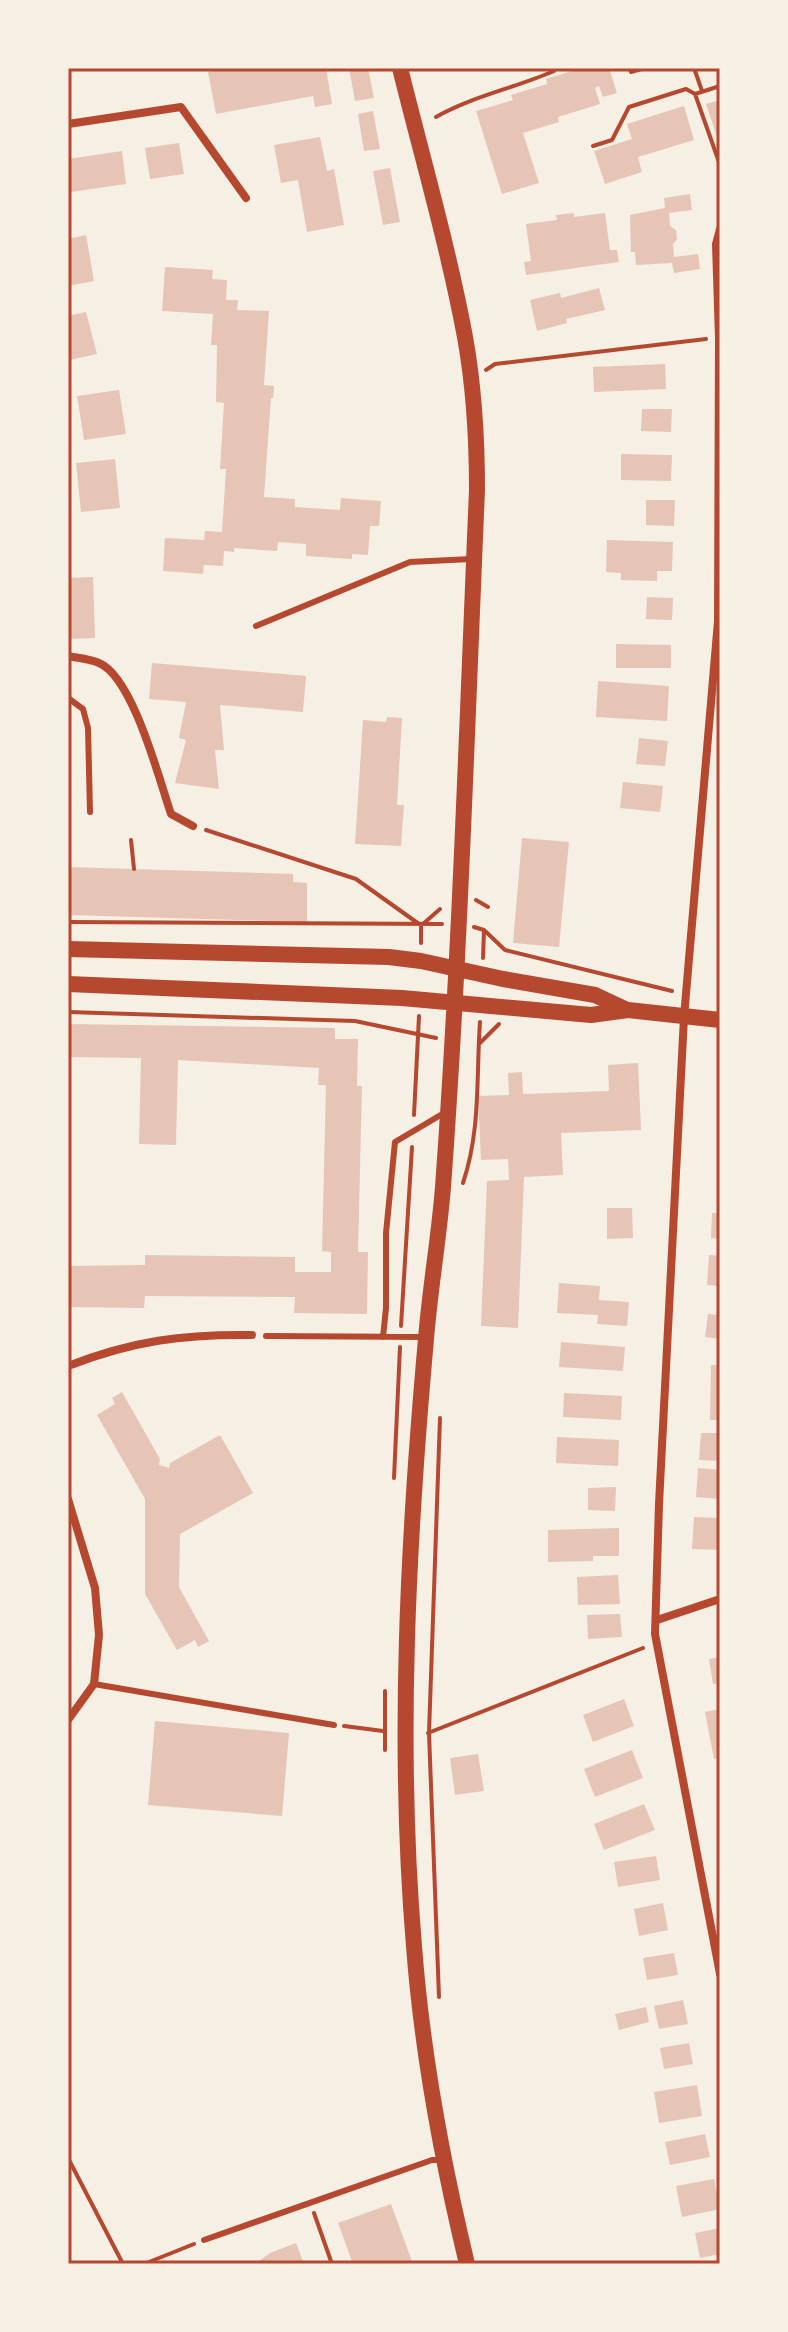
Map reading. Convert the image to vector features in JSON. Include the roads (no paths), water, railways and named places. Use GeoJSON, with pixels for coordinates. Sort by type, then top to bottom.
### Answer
{"type":"FeatureCollection","features":[{"type":"Feature","properties":{"kind":"main road"},"geometry":{"type":"LineString","coordinates":[[400,68],[438,213],[465,338],[477,443],[457,968],[442,1195],[426,1337],[410,1567],[406,1735],[414,1949],[445,2160],[467,2264]]}},
{"type":"Feature","properties":{"kind":"main road"},"geometry":{"type":"LineString","coordinates":[[68,949],[389,957],[595,995],[628,1010]]}},
{"type":"Feature","properties":{"kind":"main road"},"geometry":{"type":"LineString","coordinates":[[68,984],[402,998],[591,1015],[628,1010],[720,1020]]}},
{"type":"Feature","properties":{"kind":"street"},"geometry":{"type":"LineString","coordinates":[[68,124],[181,107],[246,198]]}},
{"type":"Feature","properties":{"kind":"street"},"geometry":{"type":"LineString","coordinates":[[720,229],[716,244],[719,338],[718,621],[684,1017],[659,1504],[656,1643],[720,1974]]}},
{"type":"Feature","properties":{"kind":"street"},"geometry":{"type":"LineString","coordinates":[[68,656],[101,663],[121,683],[133,705],[171,814],[193,826]]}},
{"type":"Feature","properties":{"kind":"street"},"geometry":{"type":"LineString","coordinates":[[68,1366],[138,1343],[180,1335],[252,1335]]}},
{"type":"Feature","properties":{"kind":"street"},"geometry":{"type":"LineString","coordinates":[[68,1499],[95,1588],[99,1635],[94,1684],[68,1720]]}},
{"type":"Feature","properties":{"kind":"street"},"geometry":{"type":"LineString","coordinates":[[657,1620],[720,1599]]}},
{"type":"Feature","properties":{"kind":"lane"},"geometry":{"type":"LineString","coordinates":[[256,626],[410,562],[474,559]]}},
{"type":"Feature","properties":{"kind":"lane"},"geometry":{"type":"LineString","coordinates":[[68,698],[83,709],[88,728],[90,812]]}},
{"type":"Feature","properties":{"kind":"lane"},"geometry":{"type":"LineString","coordinates":[[383,1337],[386,1233],[395,1142],[447,1111]]}},
{"type":"Feature","properties":{"kind":"lane"},"geometry":{"type":"LineString","coordinates":[[266,1336],[426,1337]]}},
{"type":"Feature","properties":{"kind":"lane"},"geometry":{"type":"LineString","coordinates":[[94,1684],[334,1725]]}},
{"type":"Feature","properties":{"kind":"lane"},"geometry":{"type":"LineString","coordinates":[[204,2240],[432,2160],[445,2160]]}}]}
